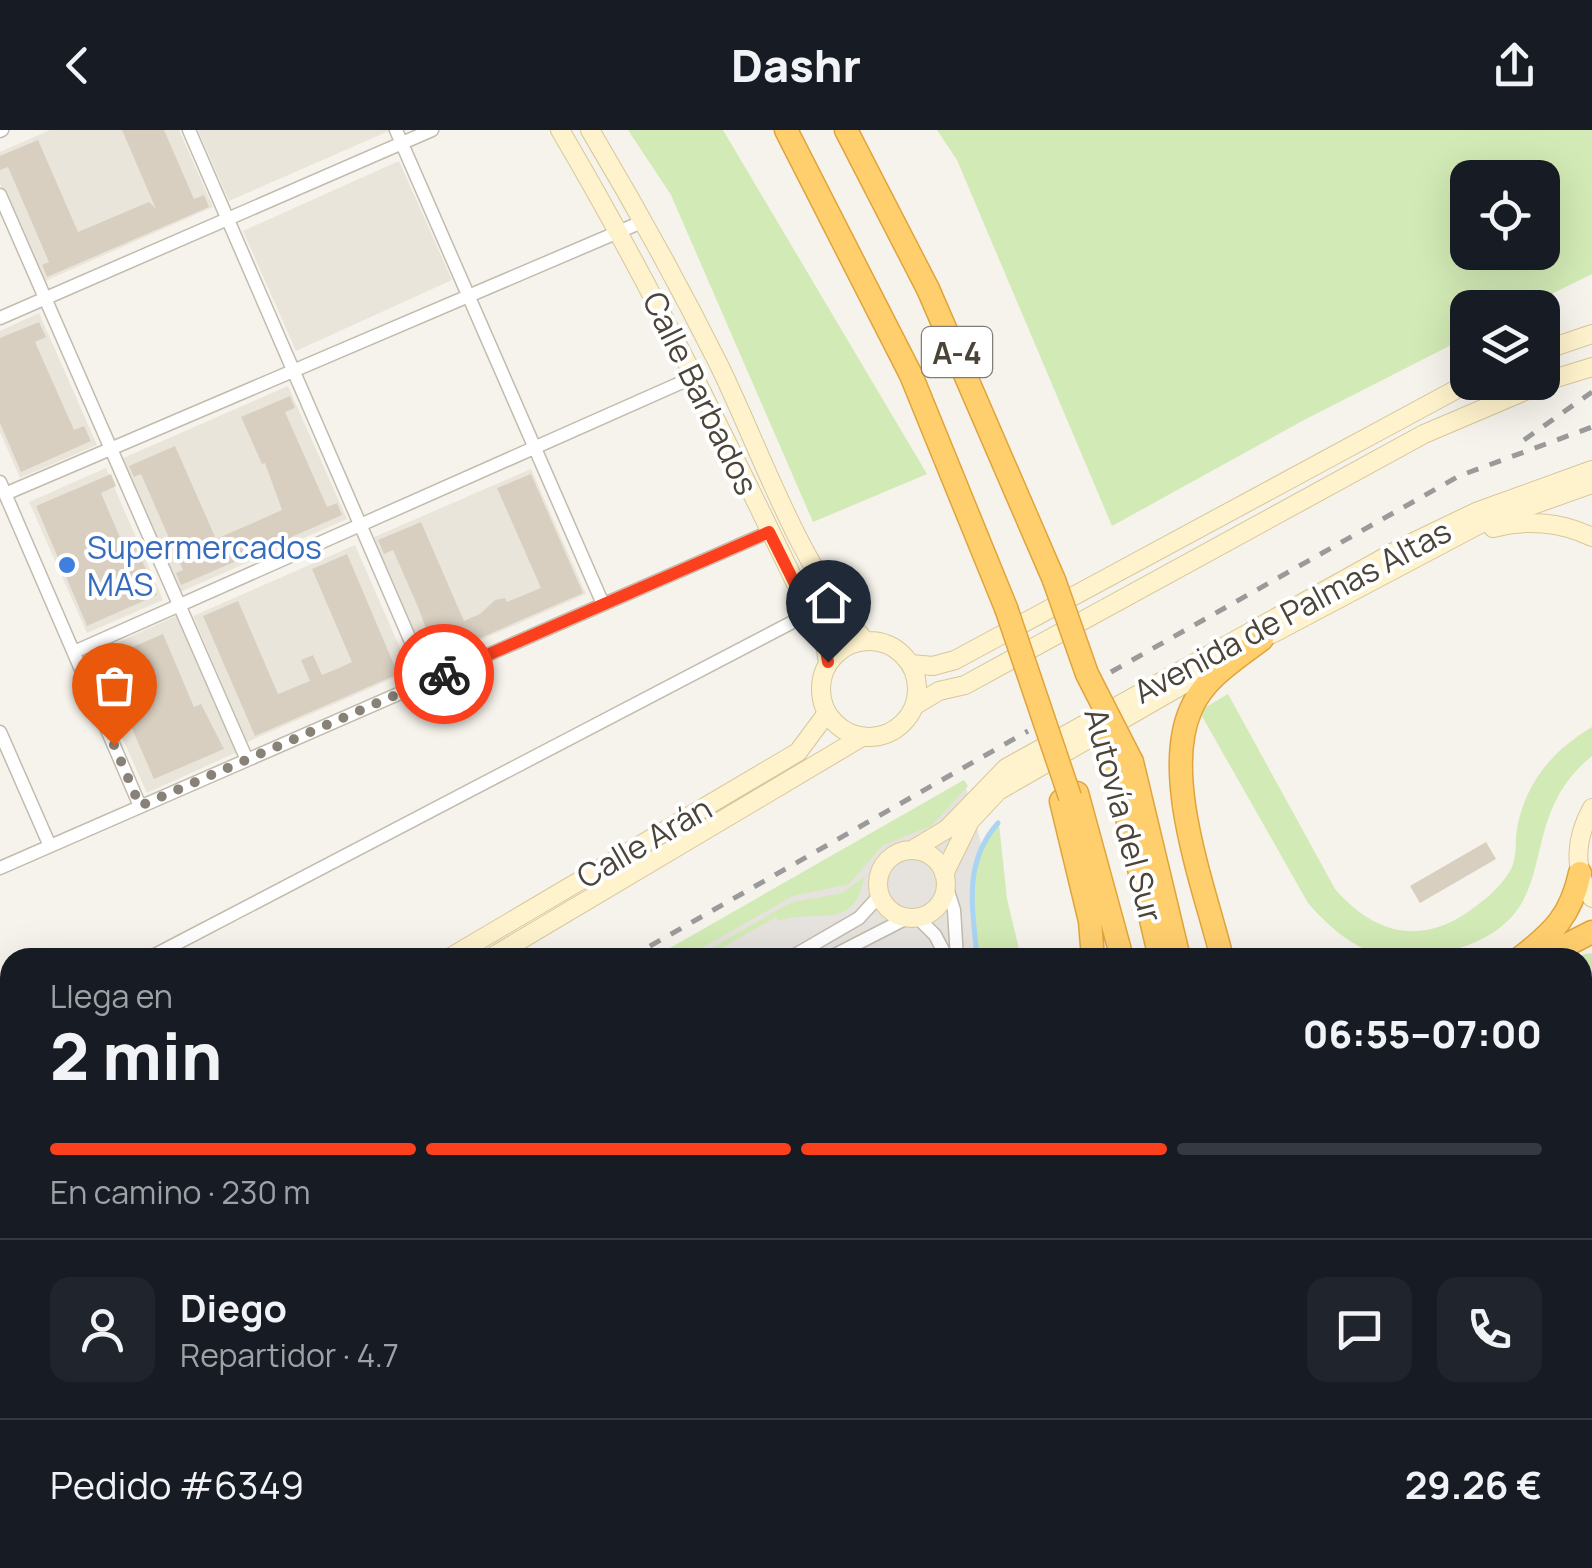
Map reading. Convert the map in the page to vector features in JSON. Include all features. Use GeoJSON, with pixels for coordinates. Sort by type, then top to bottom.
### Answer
{"type":"FeatureCollection","features":[{"type":"Feature","properties":{"kind":"highway","name":"A-4"},"geometry":{"type":"LineString","coordinates":[[786,130],[903,358],[967,505],[1069,797]]}},
{"type":"Feature","properties":{"kind":"highway","name":"Autovía del Sur"},"geometry":{"type":"LineString","coordinates":[[846,130],[928,289],[1054,580],[1124,767],[1163,948]]}},
{"type":"Feature","properties":{"kind":"highway"},"geometry":{"type":"LineString","coordinates":[[1219,948],[1187,819],[1180,747],[1191,707],[1215,675],[1262,640]]}},
{"type":"Feature","properties":{"kind":"highway"},"geometry":{"type":"LineString","coordinates":[[1069,797],[1092,948]]}},
{"type":"Feature","properties":{"kind":"highway"},"geometry":{"type":"LineString","coordinates":[[1069,797],[1110,948]]}},
{"type":"Feature","properties":{"kind":"highway"},"geometry":{"type":"LineString","coordinates":[[1069,797],[1119,948]]}},
{"type":"Feature","properties":{"kind":"highway"},"geometry":{"type":"LineString","coordinates":[[1532,948],[1562,924],[1574,902],[1580,872]]}},
{"type":"Feature","properties":{"kind":"highway"},"geometry":{"type":"LineString","coordinates":[[1561,948],[1592,932]]}},
{"type":"Feature","properties":{"kind":"street"},"geometry":{"type":"LineString","coordinates":[[190,130],[428,681]]}},
{"type":"Feature","properties":{"kind":"street"},"geometry":{"type":"LineString","coordinates":[[0,318],[228,218],[399,137],[432,130]]}},
{"type":"Feature","properties":{"kind":"street","name":"Calle Barbados"},"geometry":{"type":"LineString","coordinates":[[560,130],[620,231],[696,376],[810,613],[828,662]]}},
{"type":"Feature","properties":{"kind":"street","name":"Calle Barbados"},"geometry":{"type":"LineString","coordinates":[[590,130],[644,220],[826,588],[865,641]]}},
{"type":"Feature","properties":{"kind":"street"},"geometry":{"type":"LineString","coordinates":[[399,137],[604,604]]}},
{"type":"Feature","properties":{"kind":"street"},"geometry":{"type":"LineString","coordinates":[[0,195],[246,760]]}},
{"type":"Feature","properties":{"kind":"street"},"geometry":{"type":"LineString","coordinates":[[140,806],[2,488],[110,448],[644,220]]}},
{"type":"Feature","properties":{"kind":"street"},"geometry":{"type":"LineString","coordinates":[[1560,346],[1592,334]]}},
{"type":"Feature","properties":{"kind":"street"},"geometry":{"type":"LineString","coordinates":[[914,706],[916,678],[911,664],[883,642],[865,641],[844,647],[828,662],[822,679],[826,713],[841,729],[862,737],[884,736],[902,724],[914,706],[939,691],[966,684],[1424,434],[1553,378],[1592,367]]}},
{"type":"Feature","properties":{"kind":"street"},"geometry":{"type":"LineString","coordinates":[[74,652],[696,376]]}},
{"type":"Feature","properties":{"kind":"street"},"geometry":{"type":"LineString","coordinates":[[911,664],[933,666],[955,660],[1450,393]]}},
{"type":"Feature","properties":{"kind":"street","name":"Avenida de Palmas Altas"},"geometry":{"type":"LineString","coordinates":[[912,850],[947,828],[1006,768],[1403,548],[1476,512],[1592,470]]}},
{"type":"Feature","properties":{"kind":"street","name":"Avenida de Palmas Altas"},"geometry":{"type":"LineString","coordinates":[[945,879],[970,821],[998,791],[1412,558],[1482,523],[1592,484]]}},
{"type":"Feature","properties":{"kind":"street"},"geometry":{"type":"LineString","coordinates":[[1412,558],[1513,523],[1556,525],[1592,537]]}},
{"type":"Feature","properties":{"kind":"street"},"geometry":{"type":"LineString","coordinates":[[0,868],[769,532]]}},
{"type":"Feature","properties":{"kind":"street"},"geometry":{"type":"LineString","coordinates":[[168,948],[810,613]]}},
{"type":"Feature","properties":{"kind":"street","name":"Calle Arán"},"geometry":{"type":"LineString","coordinates":[[466,948],[798,752],[826,713]]}},
{"type":"Feature","properties":{"kind":"street"},"geometry":{"type":"LineString","coordinates":[[0,732],[50,846]]}},
{"type":"Feature","properties":{"kind":"street","name":"Calle Arán"},"geometry":{"type":"LineString","coordinates":[[507,948],[862,737]]}},
{"type":"Feature","properties":{"kind":"street"},"geometry":{"type":"LineString","coordinates":[[1592,808],[1581,829],[1580,872],[1592,898]]}},
{"type":"Feature","properties":{"kind":"street"},"geometry":{"type":"LineString","coordinates":[[942,948],[935,935],[912,918],[887,908],[880,895],[878,879],[884,864],[896,854],[912,850],[936,859],[954,910],[956,948]]}},
{"type":"Feature","properties":{"kind":"street"},"geometry":{"type":"LineString","coordinates":[[850,948],[938,906],[945,879]]}},
{"type":"Feature","properties":{"kind":"street"},"geometry":{"type":"LineString","coordinates":[[807,948],[859,918],[880,895]]}},
{"type":"Feature","properties":{"kind":"shaded area"},"geometry":{"type":"Polygon","coordinates":[[[50,130],[179,130],[213,207],[43,282],[0,184],[0,152],[50,130]]]}},
{"type":"Feature","properties":{"kind":"shaded area"},"geometry":{"type":"Polygon","coordinates":[[[198,130],[389,130],[389,131],[229,201],[198,130]]]}},
{"type":"Feature","properties":{"kind":"shaded area"},"geometry":{"type":"Polygon","coordinates":[[[399,161],[452,280],[296,351],[243,231],[399,161]]]}},
{"type":"Feature","properties":{"kind":"shaded area"},"geometry":{"type":"Polygon","coordinates":[[[39,313],[97,445],[20,478],[0,432],[0,331],[39,313]]]}},
{"type":"Feature","properties":{"kind":"shaded area"},"geometry":{"type":"Polygon","coordinates":[[[288,386],[347,519],[178,593],[121,459],[288,386]]]}},
{"type":"Feature","properties":{"kind":"shaded area"},"geometry":{"type":"Polygon","coordinates":[[[106,468],[163,600],[87,633],[29,502],[106,468]]]}},
{"type":"Feature","properties":{"kind":"shaded area"},"geometry":{"type":"Polygon","coordinates":[[[531,469],[586,594],[426,664],[372,538],[531,469]]]}},
{"type":"Feature","properties":{"kind":"shaded area"},"geometry":{"type":"Polygon","coordinates":[[[355,545],[410,671],[247,742],[193,616],[355,545]]]}},
{"type":"Feature","properties":{"kind":"shaded area"},"geometry":{"type":"Polygon","coordinates":[[[176,616],[237,752],[147,793],[86,657],[176,616]]]}},
{"type":"Feature","properties":{"kind":"shaded area"},"geometry":{"type":"Polygon","coordinates":[[[964,780],[1006,948],[671,948],[964,780]]]}},
{"type":"Feature","properties":{"kind":"green space"},"geometry":{"type":"Polygon","coordinates":[[[628,130],[723,130],[927,474],[813,522],[671,195],[628,130]]]}},
{"type":"Feature","properties":{"kind":"green space"},"geometry":{"type":"Polygon","coordinates":[[[937,130],[1592,130],[1592,274],[1560,290],[1450,290],[1450,346],[1304,420],[1112,526],[957,160],[937,130]]]}},
{"type":"Feature","properties":{"kind":"green space"},"geometry":{"type":"Polygon","coordinates":[[[1228,694],[1335,889],[1368,918],[1402,930],[1438,927],[1457,919],[1491,893],[1512,867],[1521,812],[1543,769],[1565,746],[1592,727],[1592,756],[1565,784],[1550,814],[1524,899],[1506,922],[1476,942],[1456,948],[1363,948],[1334,929],[1308,903],[1199,711],[1228,694]]]}},
{"type":"Feature","properties":{"kind":"green space"},"geometry":{"type":"Polygon","coordinates":[[[964,780],[968,786],[931,826],[883,845],[849,884],[793,896],[702,948],[670,948],[964,780]]]}},
{"type":"Feature","properties":{"kind":"green space"},"geometry":{"type":"Polygon","coordinates":[[[999,824],[1007,899],[1019,948],[978,948],[974,888],[988,839],[999,824]]]}},
{"type":"Feature","properties":{"kind":"green space"},"geometry":{"type":"Polygon","coordinates":[[[864,877],[859,895],[842,912],[779,921],[776,917],[722,948],[712,948],[790,903],[842,893],[864,877]]]}},
{"type":"Feature","properties":{"kind":"building"},"geometry":{"type":"Polygon","coordinates":[[[122,130],[164,130],[194,199],[204,195],[209,207],[47,277],[42,265],[49,262],[8,167],[0,170],[0,156],[38,140],[78,232],[149,202],[156,209],[122,130]]]}},
{"type":"Feature","properties":{"kind":"building"},"geometry":{"type":"Polygon","coordinates":[[[39,322],[46,337],[35,342],[74,430],[84,426],[91,441],[21,472],[0,423],[0,338],[39,322]]]}},
{"type":"Feature","properties":{"kind":"building"},"geometry":{"type":"Polygon","coordinates":[[[290,396],[295,408],[285,412],[327,507],[337,503],[342,515],[181,585],[176,573],[183,570],[141,474],[134,477],[129,466],[175,446],[216,539],[253,523],[282,510],[265,463],[262,464],[241,417],[290,396]]]}},
{"type":"Feature","properties":{"kind":"building"},"geometry":{"type":"Polygon","coordinates":[[[111,474],[116,486],[101,493],[124,547],[134,542],[157,595],[87,626],[36,506],[111,474]]]}},
{"type":"Feature","properties":{"kind":"building"},"geometry":{"type":"Polygon","coordinates":[[[531,474],[583,593],[430,660],[424,645],[431,642],[418,607],[393,550],[384,554],[378,540],[421,522],[464,621],[480,614],[495,600],[505,598],[507,602],[541,588],[497,488],[531,474]]]}},
{"type":"Feature","properties":{"kind":"building"},"geometry":{"type":"Polygon","coordinates":[[[347,554],[398,674],[255,736],[203,616],[238,601],[278,694],[310,681],[301,660],[313,655],[322,675],[352,662],[312,569],[347,554]]]}},
{"type":"Feature","properties":{"kind":"building"},"geometry":{"type":"Polygon","coordinates":[[[163,634],[194,707],[201,704],[224,749],[154,779],[102,660],[163,634]]]}},
{"type":"Feature","properties":{"kind":"building"},"geometry":{"type":"Polygon","coordinates":[[[1486,842],[1496,859],[1420,903],[1410,886],[1486,842]]]}},
{"type":"Feature","properties":{"kind":"waterway"},"geometry":{"type":"LineString","coordinates":[[976,948],[974,871],[979,854],[998,823]]}},
{"type":"Feature","properties":{"kind":"railway"},"geometry":{"type":"LineString","coordinates":[[1524,440],[1592,392]]}},
{"type":"Feature","properties":{"kind":"railway"},"geometry":{"type":"LineString","coordinates":[[1111,672],[1459,476],[1592,427]]}},
{"type":"Feature","properties":{"kind":"railway"},"geometry":{"type":"LineString","coordinates":[[647,948],[1028,731]]}},
{"type":"Feature","properties":{"kind":"way so far"},"geometry":{"type":"LineString","coordinates":[[114,745],[140,806],[444,674]]}},
{"type":"Feature","properties":{"kind":"place","name":"Supermercados MAS"},"geometry":{"type":"Point","coordinates":[67,565]}},
{"type":"Feature","properties":{"kind":"route"},"geometry":{"type":"LineString","coordinates":[[444,674],[769,532],[825,644],[828,662]]}}]}
